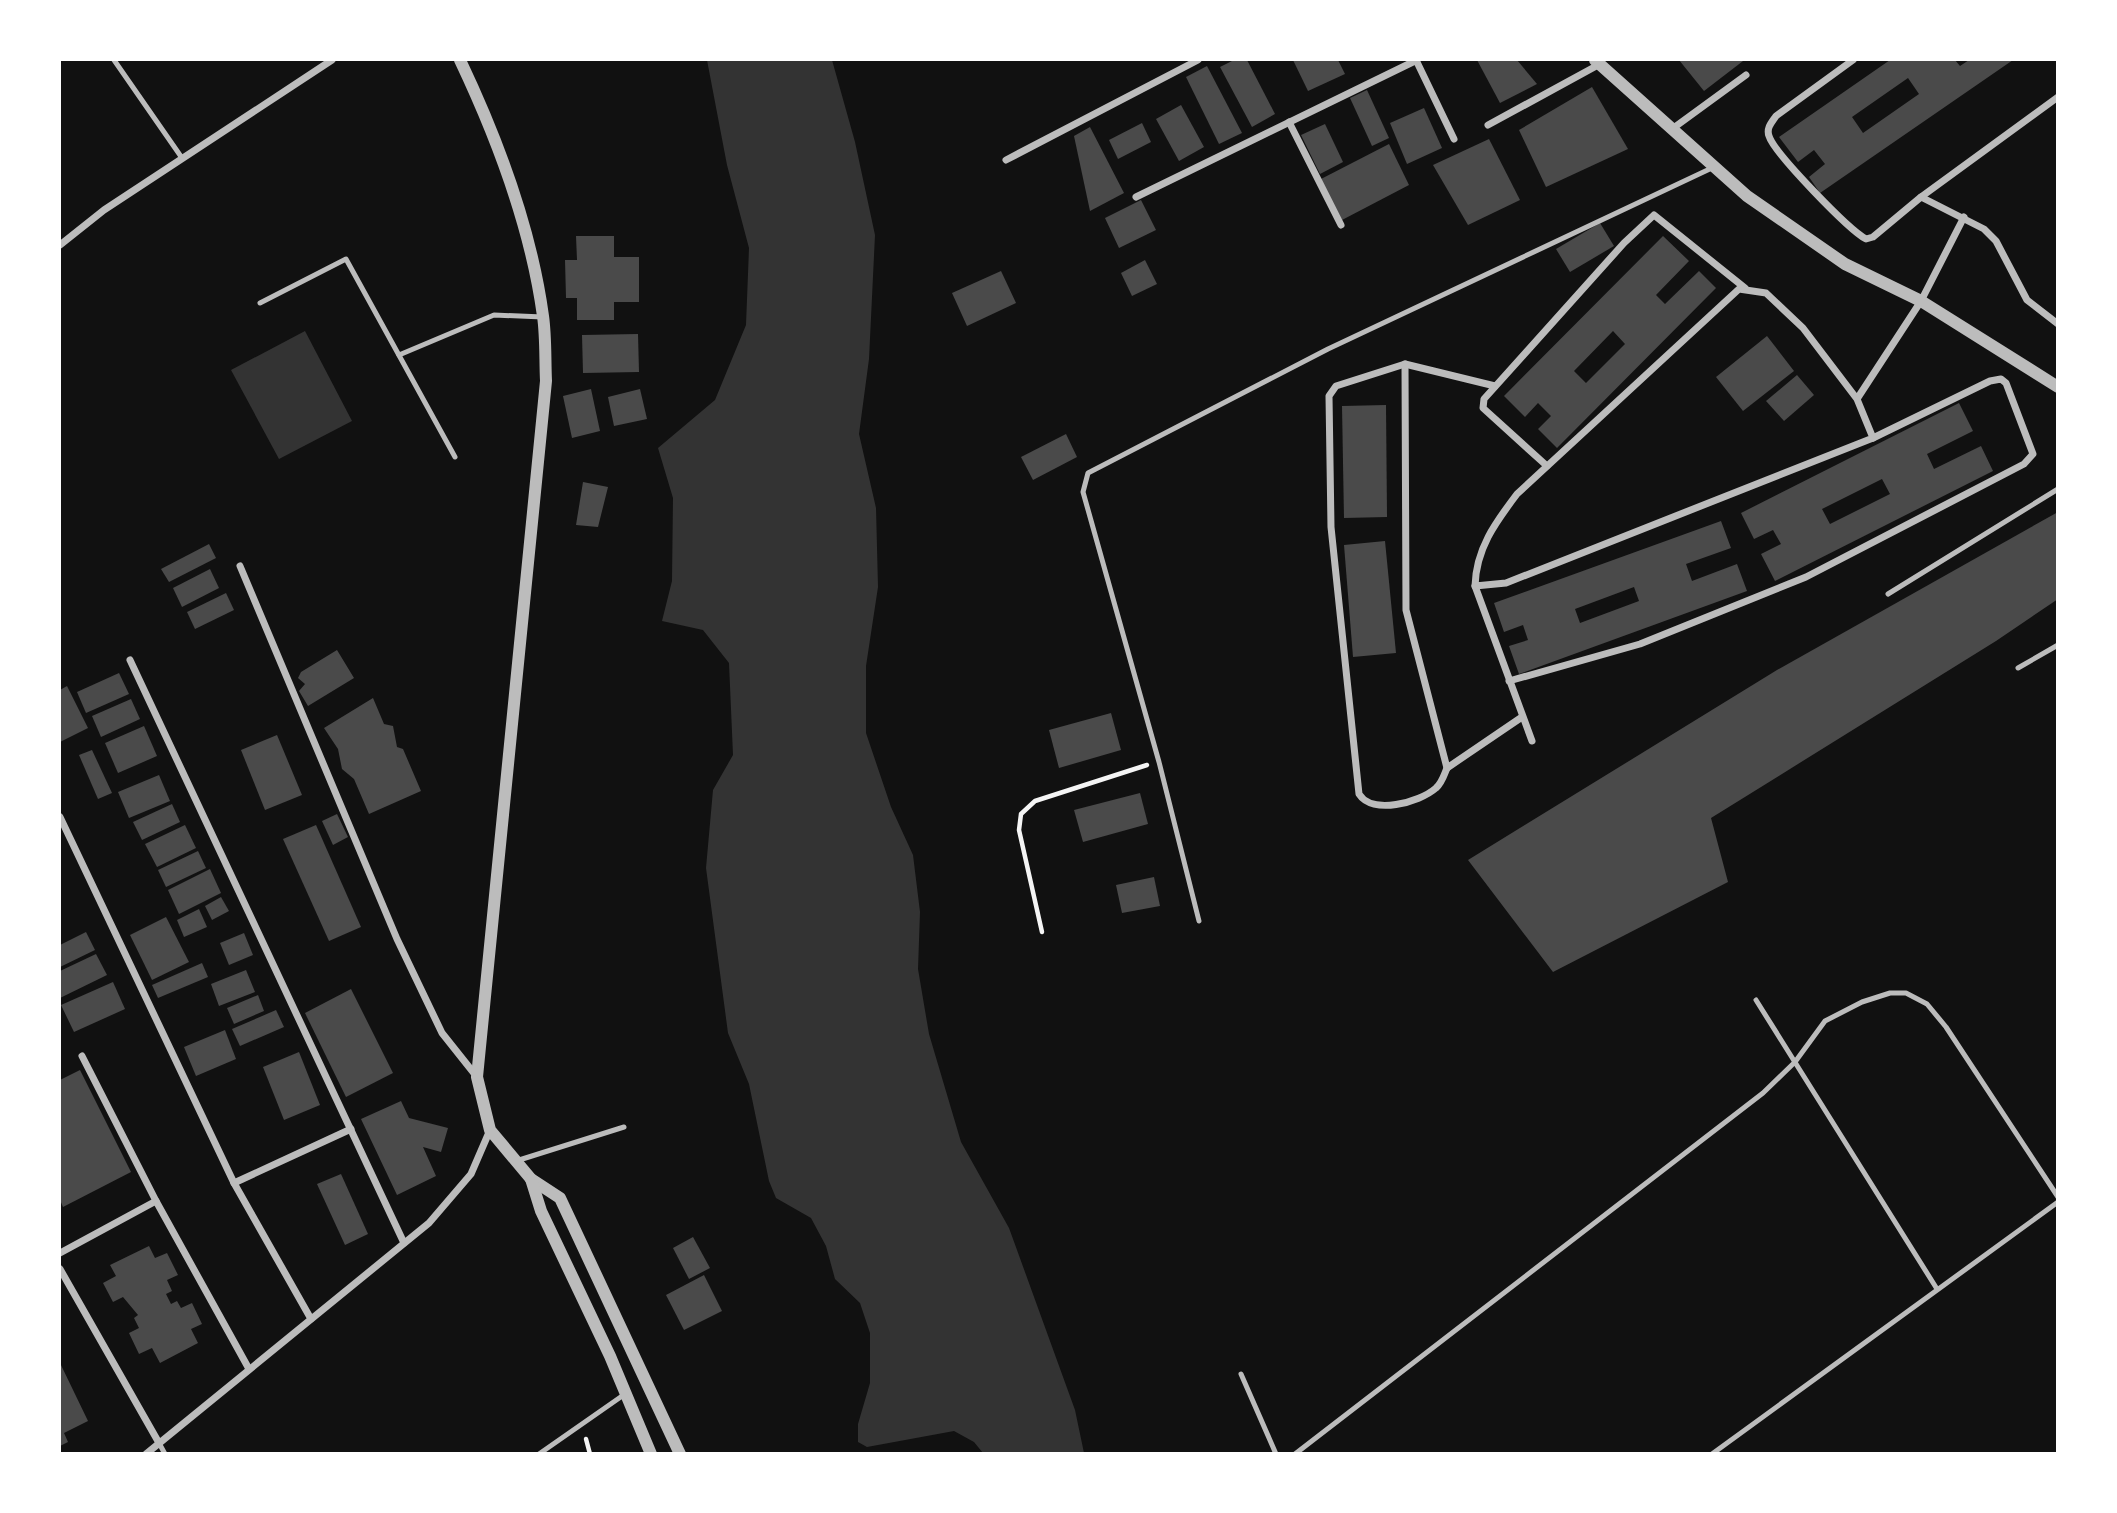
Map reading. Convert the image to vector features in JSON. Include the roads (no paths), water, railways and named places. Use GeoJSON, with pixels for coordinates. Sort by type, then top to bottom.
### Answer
{"type":"FeatureCollection","features":[{"type":"Feature","properties":{"kind":"street"},"geometry":{"type":"LineString","coordinates":[[60,245],[104,209],[332,60]]}},
{"type":"Feature","properties":{"kind":"street"},"geometry":{"type":"LineString","coordinates":[[460,60],[503,160],[534,269],[543,317],[546,381],[477,1077],[489,1130],[531,1179],[560,1198],[680,1454]]}},
{"type":"Feature","properties":{"kind":"street"},"geometry":{"type":"LineString","coordinates":[[1006,160],[1198,60]]}},
{"type":"Feature","properties":{"kind":"street"},"geometry":{"type":"LineString","coordinates":[[1136,197],[1417,60],[1454,139]]}},
{"type":"Feature","properties":{"kind":"street"},"geometry":{"type":"LineString","coordinates":[[1853,60],[1776,116],[1769,126],[1769,136],[1793,169],[1866,239],[1873,237],[1921,197],[2057,97]]}},
{"type":"Feature","properties":{"kind":"street"},"geometry":{"type":"LineString","coordinates":[[1488,125],[1597,62],[1747,196],[1845,264],[1921,301],[2057,387]]}},
{"type":"Feature","properties":{"kind":"street"},"geometry":{"type":"LineString","coordinates":[[1672,129],[1746,75]]}},
{"type":"Feature","properties":{"kind":"street"},"geometry":{"type":"LineString","coordinates":[[1289,122],[1341,225]]}},
{"type":"Feature","properties":{"kind":"street"},"geometry":{"type":"LineString","coordinates":[[1921,197],[1964,216],[1996,242],[2027,300],[2057,324]]}},
{"type":"Feature","properties":{"kind":"street"},"geometry":{"type":"LineString","coordinates":[[1547,466],[1483,408],[1484,399],[1654,215],[1745,289]]}},
{"type":"Feature","properties":{"kind":"street"},"geometry":{"type":"LineString","coordinates":[[1857,399],[1921,301],[1964,216]]}},
{"type":"Feature","properties":{"kind":"street"},"geometry":{"type":"LineString","coordinates":[[1532,741],[1475,586],[1475,564],[1491,530],[1517,494],[1739,289],[1766,293],[1803,328],[1857,399],[1873,438]]}},
{"type":"Feature","properties":{"kind":"street"},"geometry":{"type":"LineString","coordinates":[[1495,386],[1405,364],[1336,386],[1329,396],[1331,527],[1359,794],[1364,803],[1374,807],[1391,805],[1433,791],[1447,768],[1522,717]]}},
{"type":"Feature","properties":{"kind":"street"},"geometry":{"type":"LineString","coordinates":[[1405,364],[1406,610],[1447,768]]}},
{"type":"Feature","properties":{"kind":"street"},"geometry":{"type":"LineString","coordinates":[[1475,586],[1506,583],[1873,438],[1990,381],[2001,379],[2006,383],[2032,454],[2024,464],[1806,577],[1640,644],[1509,681]]}},
{"type":"Feature","properties":{"kind":"street"},"geometry":{"type":"LineString","coordinates":[[240,566],[397,939],[442,1032],[477,1077]]}},
{"type":"Feature","properties":{"kind":"street"},"geometry":{"type":"LineString","coordinates":[[130,660],[404,1243]]}},
{"type":"Feature","properties":{"kind":"street"},"geometry":{"type":"LineString","coordinates":[[60,817],[234,1183],[311,1319]]}},
{"type":"Feature","properties":{"kind":"street"},"geometry":{"type":"LineString","coordinates":[[82,1056],[156,1201],[249,1369]]}},
{"type":"Feature","properties":{"kind":"street"},"geometry":{"type":"LineString","coordinates":[[234,1183],[351,1129]]}},
{"type":"Feature","properties":{"kind":"street"},"geometry":{"type":"LineString","coordinates":[[146,1454],[445,1207],[471,1174],[489,1130]]}},
{"type":"Feature","properties":{"kind":"street"},"geometry":{"type":"LineString","coordinates":[[531,1179],[541,1211],[651,1454]]}},
{"type":"Feature","properties":{"kind":"street"},"geometry":{"type":"LineString","coordinates":[[60,1252],[156,1201]]}},
{"type":"Feature","properties":{"kind":"street"},"geometry":{"type":"LineString","coordinates":[[60,1269],[159,1443]]}},
{"type":"Feature","properties":{"kind":"lane"},"geometry":{"type":"LineString","coordinates":[[114,60],[182,158]]}},
{"type":"Feature","properties":{"kind":"lane"},"geometry":{"type":"LineString","coordinates":[[1199,921],[1159,761],[1083,492],[1088,473],[1328,349],[1714,167]]}},
{"type":"Feature","properties":{"kind":"lane"},"geometry":{"type":"LineString","coordinates":[[260,303],[346,259],[456,457]]}},
{"type":"Feature","properties":{"kind":"lane"},"geometry":{"type":"LineString","coordinates":[[399,355],[494,315],[543,317]]}},
{"type":"Feature","properties":{"kind":"lane"},"geometry":{"type":"LineString","coordinates":[[1888,594],[2057,488]]}},
{"type":"Feature","properties":{"kind":"lane"},"geometry":{"type":"LineString","coordinates":[[2018,668],[2057,645]]}},
{"type":"Feature","properties":{"kind":"lane"},"geometry":{"type":"LineString","coordinates":[[1295,1454],[1763,1093],[1795,1062],[1825,1021],[1862,1002],[1890,993],[1906,993],[1927,1004],[1947,1027],[2057,1200],[1712,1454]]}},
{"type":"Feature","properties":{"kind":"lane"},"geometry":{"type":"LineString","coordinates":[[1756,999],[1937,1289]]}},
{"type":"Feature","properties":{"kind":"lane"},"geometry":{"type":"LineString","coordinates":[[516,1161],[624,1127]]}},
{"type":"Feature","properties":{"kind":"lane"},"geometry":{"type":"LineString","coordinates":[[1241,1374],[1276,1454]]}},
{"type":"Feature","properties":{"kind":"lane"},"geometry":{"type":"LineString","coordinates":[[539,1454],[625,1394]]}},
{"type":"Feature","properties":{"kind":"lane"},"geometry":{"type":"LineString","coordinates":[[159,1443],[165,1454]]}}]}
